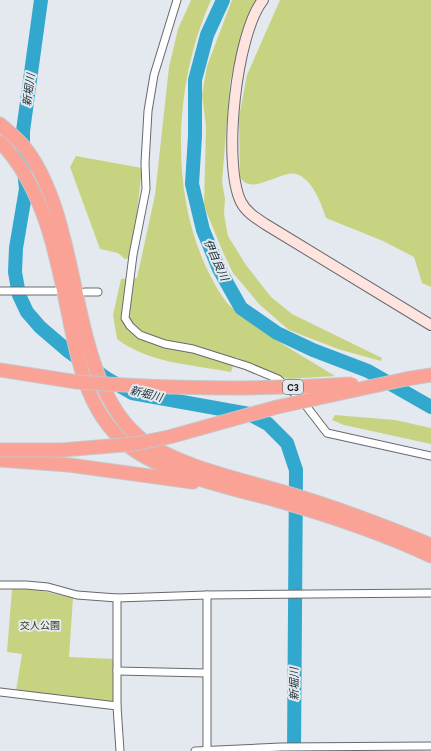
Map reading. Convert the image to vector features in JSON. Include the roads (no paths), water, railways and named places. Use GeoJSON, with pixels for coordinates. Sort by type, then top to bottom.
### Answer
{"type":"FeatureCollection","features":[{"type":"Feature","properties":{"kind":"highway"},"geometry":{"type":"LineString","coordinates":[[0,124],[26,150],[41,175],[61,226],[84,323],[99,377],[109,401],[124,421],[143,440],[167,455],[278,496],[378,523],[431,545]]}},
{"type":"Feature","properties":{"kind":"highway"},"geometry":{"type":"LineString","coordinates":[[0,142],[17,162],[38,203],[49,231],[70,318],[82,386],[108,424],[130,447],[165,466],[228,488]]}},
{"type":"Feature","properties":{"kind":"highway"},"geometry":{"type":"LineString","coordinates":[[0,370],[82,386]]}},
{"type":"Feature","properties":{"kind":"highway","name":"C3"},"geometry":{"type":"LineString","coordinates":[[0,375],[82,386],[230,388],[330,386],[431,376]]}},
{"type":"Feature","properties":{"kind":"highway"},"geometry":{"type":"LineString","coordinates":[[0,450],[62,450],[134,444],[169,437],[278,407],[406,379]]}},
{"type":"Feature","properties":{"kind":"highway"},"geometry":{"type":"LineString","coordinates":[[0,460],[68,465],[278,496]]}},
{"type":"Feature","properties":{"kind":"highway"},"geometry":{"type":"LineString","coordinates":[[319,508],[431,556]]}},
{"type":"Feature","properties":{"kind":"street"},"geometry":{"type":"LineString","coordinates":[[177,0],[154,74],[148,111],[145,163],[146,189],[133,255],[125,318],[130,326],[140,335],[165,344],[193,349],[247,366],[278,379],[300,398],[327,433],[431,456]]}},
{"type":"Feature","properties":{"kind":"street"},"geometry":{"type":"LineString","coordinates":[[264,0],[260,5],[248,34],[239,72],[233,128],[233,166],[236,189],[241,202],[246,210],[265,224],[431,325]]}},
{"type":"Feature","properties":{"kind":"street"},"geometry":{"type":"LineString","coordinates":[[0,291],[55,291]]}},
{"type":"Feature","properties":{"kind":"street"},"geometry":{"type":"LineString","coordinates":[[85,292],[98,292]]}},
{"type":"Feature","properties":{"kind":"street"},"geometry":{"type":"LineString","coordinates":[[0,585],[48,587],[77,595],[117,598],[207,595],[431,593]]}},
{"type":"Feature","properties":{"kind":"street"},"geometry":{"type":"LineString","coordinates":[[207,595],[207,750]]}},
{"type":"Feature","properties":{"kind":"street"},"geometry":{"type":"LineString","coordinates":[[117,598],[117,706],[120,751]]}},
{"type":"Feature","properties":{"kind":"street"},"geometry":{"type":"LineString","coordinates":[[117,671],[206,673]]}},
{"type":"Feature","properties":{"kind":"street"},"geometry":{"type":"LineString","coordinates":[[0,692],[117,706]]}},
{"type":"Feature","properties":{"kind":"street"},"geometry":{"type":"LineString","coordinates":[[195,751],[281,747],[431,746]]}},
{"type":"Feature","properties":{"kind":"waterway","name":"新堀川"},"geometry":{"type":"LineString","coordinates":[[41,0],[23,131],[23,160],[26,189],[16,248],[15,272],[19,295],[27,312],[40,327],[68,351],[106,378],[132,393],[249,414],[268,424],[287,443],[296,470],[294,751]]}},
{"type":"Feature","properties":{"kind":"waterway","name":"伊自良川"},"geometry":{"type":"LineString","coordinates":[[223,0],[207,35],[195,80],[195,136],[192,184],[203,230],[219,269],[241,308],[277,333],[313,350],[368,371],[431,407]]}},
{"type":"Feature","properties":{"kind":"park label","name":"交人公園"},"geometry":{"type":"Point","coordinates":[40,625]}}]}
